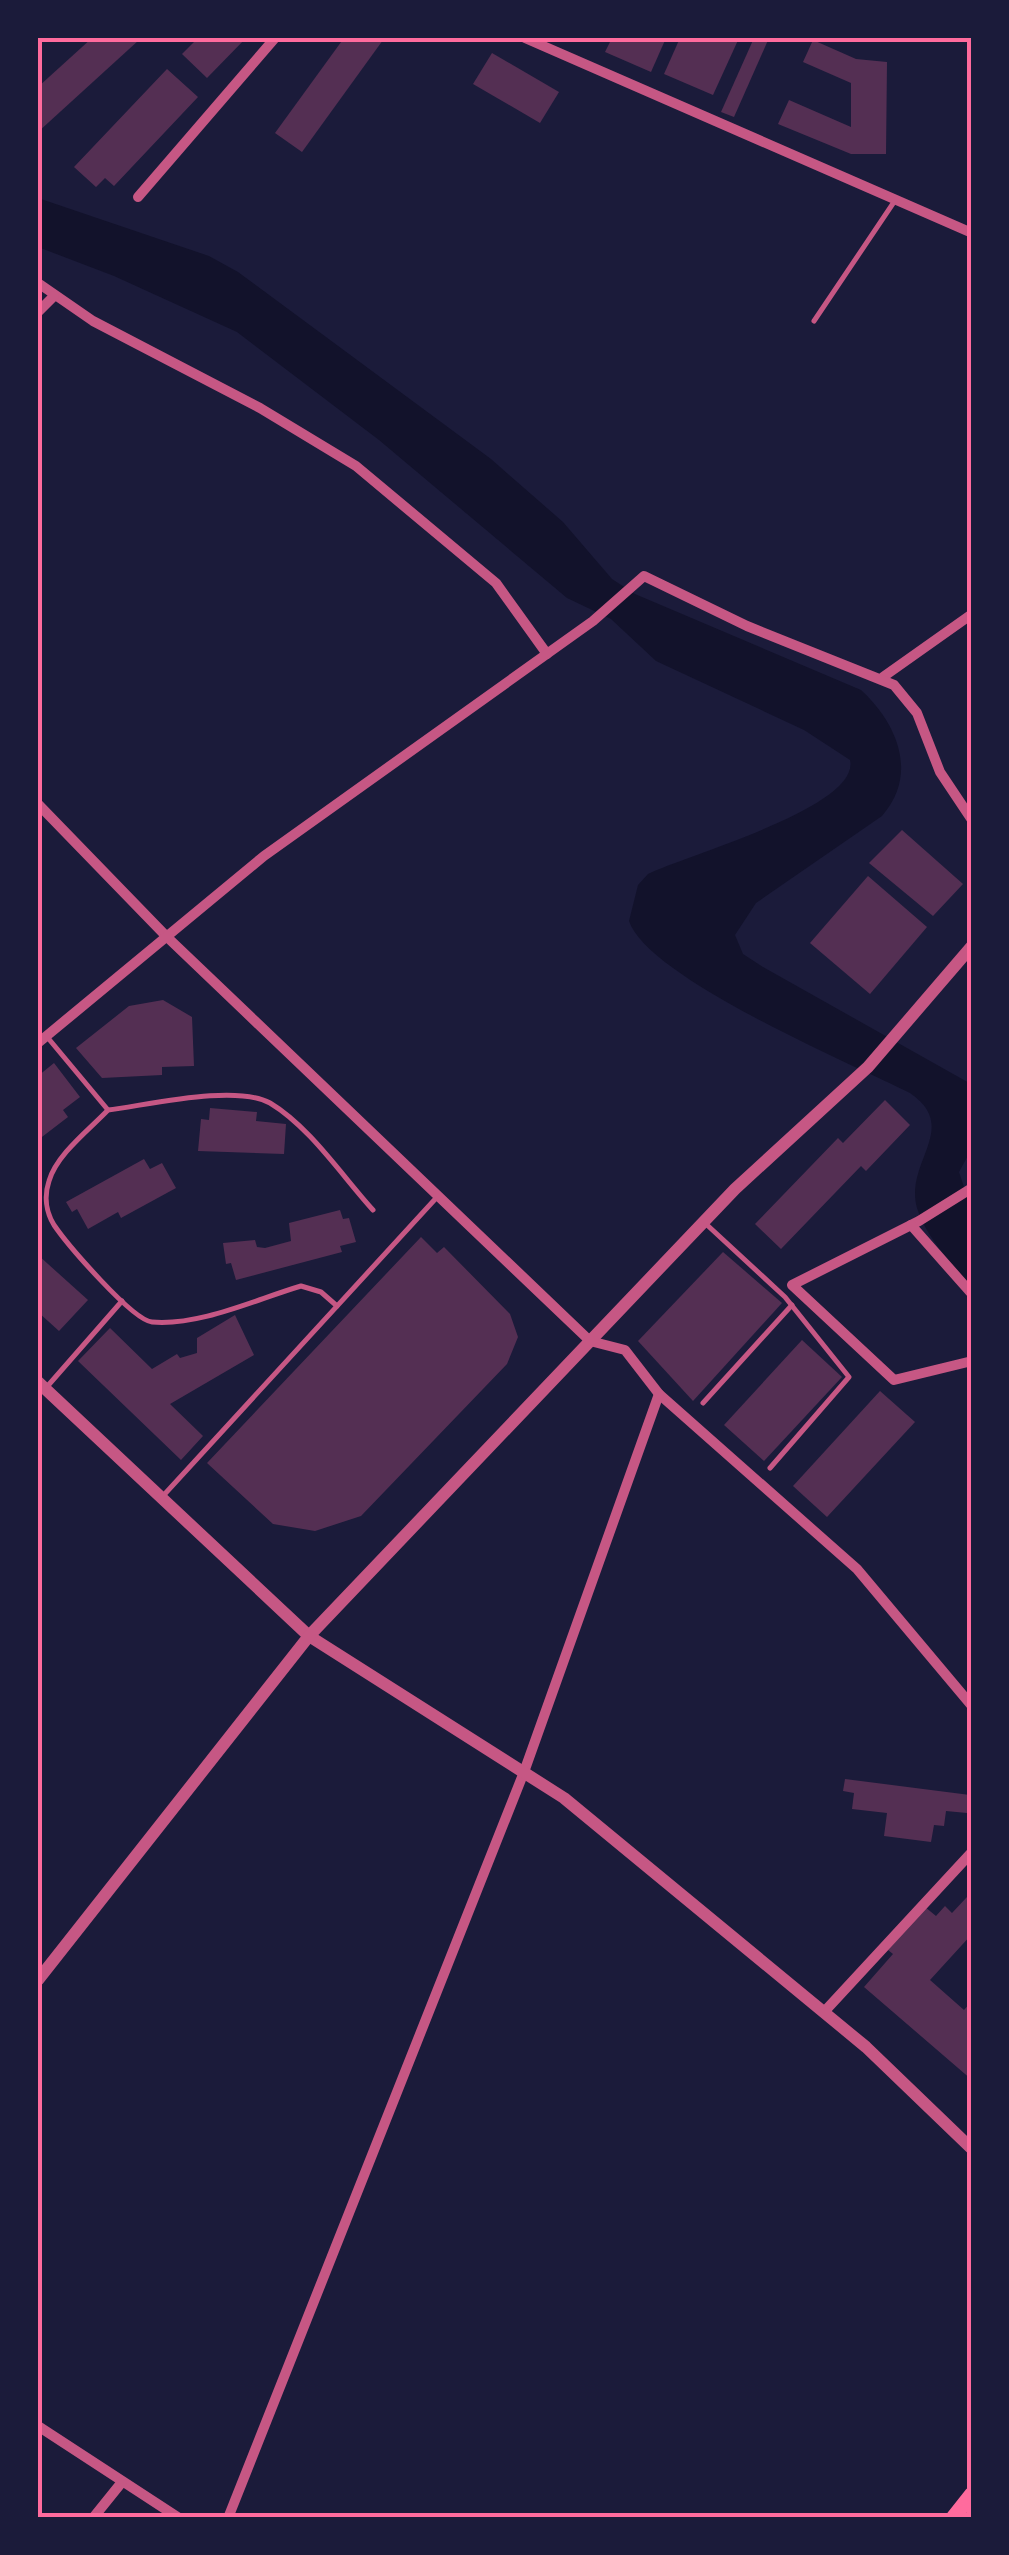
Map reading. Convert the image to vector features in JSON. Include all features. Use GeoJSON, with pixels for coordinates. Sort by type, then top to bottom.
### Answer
{"type":"FeatureCollection","features":[{"type":"Feature","properties":{"kind":"main road"},"geometry":{"type":"LineString","coordinates":[[953,2518],[972,2494]]}},
{"type":"Feature","properties":{"kind":"street"},"geometry":{"type":"LineString","coordinates":[[138,198],[275,38]]}},
{"type":"Feature","properties":{"kind":"street"},"geometry":{"type":"LineString","coordinates":[[525,38],[972,232]]}},
{"type":"Feature","properties":{"kind":"street"},"geometry":{"type":"LineString","coordinates":[[38,283],[92,321],[260,408],[356,466],[496,583],[547,654]]}},
{"type":"Feature","properties":{"kind":"street"},"geometry":{"type":"LineString","coordinates":[[38,312],[54,296]]}},
{"type":"Feature","properties":{"kind":"street"},"geometry":{"type":"LineString","coordinates":[[42,1040],[279,845],[593,621],[640,579],[747,626],[883,678],[917,713],[940,772],[972,820]]}},
{"type":"Feature","properties":{"kind":"street"},"geometry":{"type":"LineString","coordinates":[[883,678],[972,614]]}},
{"type":"Feature","properties":{"kind":"street"},"geometry":{"type":"LineString","coordinates":[[38,804],[166,936],[590,1341],[625,1350],[659,1394],[857,1569],[972,1706]]}},
{"type":"Feature","properties":{"kind":"street"},"geometry":{"type":"LineString","coordinates":[[38,1980],[309,1636],[704,1222],[868,1067],[972,946]]}},
{"type":"Feature","properties":{"kind":"street"},"geometry":{"type":"LineString","coordinates":[[970,1189],[915,1223],[792,1284],[894,1380],[972,1361]]}},
{"type":"Feature","properties":{"kind":"street"},"geometry":{"type":"LineString","coordinates":[[915,1223],[972,1294]]}},
{"type":"Feature","properties":{"kind":"street"},"geometry":{"type":"LineString","coordinates":[[41,1386],[309,1636],[564,1798],[824,2012],[972,2148]]}},
{"type":"Feature","properties":{"kind":"street"},"geometry":{"type":"LineString","coordinates":[[228,2518],[524,1772],[659,1394]]}},
{"type":"Feature","properties":{"kind":"street"},"geometry":{"type":"LineString","coordinates":[[824,2012],[972,1852]]}},
{"type":"Feature","properties":{"kind":"street"},"geometry":{"type":"LineString","coordinates":[[38,2426],[178,2518]]}},
{"type":"Feature","properties":{"kind":"street"},"geometry":{"type":"LineString","coordinates":[[93,2518],[122,2482]]}},
{"type":"Feature","properties":{"kind":"lane"},"geometry":{"type":"LineString","coordinates":[[814,321],[896,198]]}},
{"type":"Feature","properties":{"kind":"lane"},"geometry":{"type":"LineString","coordinates":[[42,1040],[108,1110]]}},
{"type":"Feature","properties":{"kind":"lane"},"geometry":{"type":"LineString","coordinates":[[337,1306],[320,1292],[301,1286],[178,1323],[145,1321],[54,1225],[45,1202],[49,1180],[59,1162],[108,1110],[233,1096],[268,1102],[294,1122],[373,1210]]}},
{"type":"Feature","properties":{"kind":"lane"},"geometry":{"type":"LineString","coordinates":[[160,1499],[438,1196]]}},
{"type":"Feature","properties":{"kind":"lane"},"geometry":{"type":"LineString","coordinates":[[704,1222],[792,1305],[848,1378],[770,1468]]}},
{"type":"Feature","properties":{"kind":"lane"},"geometry":{"type":"LineString","coordinates":[[41,1386],[122,1301]]}},
{"type":"Feature","properties":{"kind":"lane"},"geometry":{"type":"LineString","coordinates":[[703,1403],[792,1305]]}},
{"type":"Feature","properties":{"kind":"shaded area"},"geometry":{"type":"Polygon","coordinates":[[[38,198],[209,256],[238,272],[491,459],[563,522],[612,579],[635,594],[861,690],[874,703],[899,750],[899,783],[893,800],[882,816],[756,903],[735,935],[743,954],[763,967],[971,1084],[971,1150],[959,1172],[971,1208],[971,1287],[933,1240],[917,1208],[915,1191],[931,1133],[931,1119],[924,1106],[910,1093],[711,993],[644,944],[629,921],[638,885],[648,874],[801,812],[846,778],[850,760],[804,730],[656,661],[611,619],[567,598],[379,440],[237,332],[114,276],[38,247],[38,198]]]}},
{"type":"Feature","properties":{"kind":"building"},"geometry":{"type":"Polygon","coordinates":[[[92,38],[139,40],[38,132],[38,87],[92,38]]]}},
{"type":"Feature","properties":{"kind":"building"},"geometry":{"type":"Polygon","coordinates":[[[198,38],[246,38],[207,78],[182,54],[198,38]]]}},
{"type":"Feature","properties":{"kind":"building"},"geometry":{"type":"Polygon","coordinates":[[[344,38],[383,40],[302,152],[275,133],[344,38]]]}},
{"type":"Feature","properties":{"kind":"building"},"geometry":{"type":"Polygon","coordinates":[[[612,38],[666,38],[651,72],[605,52],[612,38]]]}},
{"type":"Feature","properties":{"kind":"building"},"geometry":{"type":"Polygon","coordinates":[[[680,38],[739,38],[713,95],[664,74],[680,38]]]}},
{"type":"Feature","properties":{"kind":"building"},"geometry":{"type":"Polygon","coordinates":[[[754,38],[769,38],[734,117],[721,112],[754,38]]]}},
{"type":"Feature","properties":{"kind":"building"},"geometry":{"type":"Polygon","coordinates":[[[813,40],[856,59],[887,62],[886,154],[851,154],[778,124],[789,100],[851,127],[851,83],[803,62],[813,40]]]}},
{"type":"Feature","properties":{"kind":"building"},"geometry":{"type":"Polygon","coordinates":[[[492,53],[559,92],[540,123],[473,84],[492,53]]]}},
{"type":"Feature","properties":{"kind":"building"},"geometry":{"type":"Polygon","coordinates":[[[167,69],[198,97],[114,186],[105,178],[96,187],[74,167],[167,69]]]}},
{"type":"Feature","properties":{"kind":"building"},"geometry":{"type":"Polygon","coordinates":[[[902,830],[963,884],[933,916],[869,863],[902,830]]]}},
{"type":"Feature","properties":{"kind":"building"},"geometry":{"type":"Polygon","coordinates":[[[868,876],[927,927],[870,994],[810,943],[868,876]]]}},
{"type":"Feature","properties":{"kind":"building"},"geometry":{"type":"Polygon","coordinates":[[[163,1000],[192,1017],[194,1066],[162,1067],[162,1075],[102,1078],[76,1048],[129,1006],[163,1000]]]}},
{"type":"Feature","properties":{"kind":"building"},"geometry":{"type":"Polygon","coordinates":[[[54,1063],[80,1097],[63,1110],[68,1117],[38,1140],[38,1076],[54,1063]]]}},
{"type":"Feature","properties":{"kind":"building"},"geometry":{"type":"Polygon","coordinates":[[[885,1100],[910,1125],[866,1171],[861,1166],[781,1249],[755,1224],[838,1138],[843,1143],[885,1100]]]}},
{"type":"Feature","properties":{"kind":"building"},"geometry":{"type":"Polygon","coordinates":[[[210,1108],[257,1112],[256,1121],[286,1124],[284,1154],[198,1151],[201,1119],[209,1120],[210,1108]]]}},
{"type":"Feature","properties":{"kind":"building"},"geometry":{"type":"Polygon","coordinates":[[[144,1159],[150,1169],[162,1163],[176,1188],[121,1218],[118,1212],[88,1229],[77,1209],[72,1212],[66,1202],[144,1159]]]}},
{"type":"Feature","properties":{"kind":"building"},"geometry":{"type":"Polygon","coordinates":[[[340,1210],[343,1219],[349,1218],[356,1242],[340,1246],[342,1252],[236,1280],[231,1263],[226,1264],[223,1243],[255,1240],[257,1247],[265,1248],[291,1241],[289,1223],[340,1210]]]}},
{"type":"Feature","properties":{"kind":"building"},"geometry":{"type":"Polygon","coordinates":[[[421,1237],[437,1253],[444,1247],[510,1314],[518,1337],[507,1364],[361,1516],[315,1531],[273,1524],[207,1463],[421,1237]]]}},
{"type":"Feature","properties":{"kind":"building"},"geometry":{"type":"Polygon","coordinates":[[[723,1252],[782,1303],[693,1401],[638,1341],[723,1252]]]}},
{"type":"Feature","properties":{"kind":"building"},"geometry":{"type":"Polygon","coordinates":[[[38,1255],[88,1300],[59,1331],[38,1312],[38,1255]]]}},
{"type":"Feature","properties":{"kind":"building"},"geometry":{"type":"Polygon","coordinates":[[[235,1315],[254,1355],[170,1404],[203,1436],[181,1460],[78,1361],[110,1328],[152,1369],[177,1354],[180,1358],[197,1353],[197,1338],[235,1315]]]}},
{"type":"Feature","properties":{"kind":"building"},"geometry":{"type":"Polygon","coordinates":[[[802,1340],[842,1377],[764,1461],[724,1425],[802,1340]]]}},
{"type":"Feature","properties":{"kind":"building"},"geometry":{"type":"Polygon","coordinates":[[[880,1391],[915,1422],[827,1517],[793,1486],[880,1391]]]}},
{"type":"Feature","properties":{"kind":"building"},"geometry":{"type":"Polygon","coordinates":[[[845,1779],[970,1795],[967,1813],[946,1811],[944,1826],[934,1825],[931,1842],[884,1836],[887,1813],[852,1809],[854,1793],[843,1791],[845,1779]]]}},
{"type":"Feature","properties":{"kind":"building"},"geometry":{"type":"Polygon","coordinates":[[[967,1897],[972,1901],[972,1934],[930,1980],[964,2010],[972,2001],[972,2080],[864,1987],[893,1954],[888,1950],[925,1907],[936,1916],[945,1906],[952,1913],[967,1897]]]}}]}
